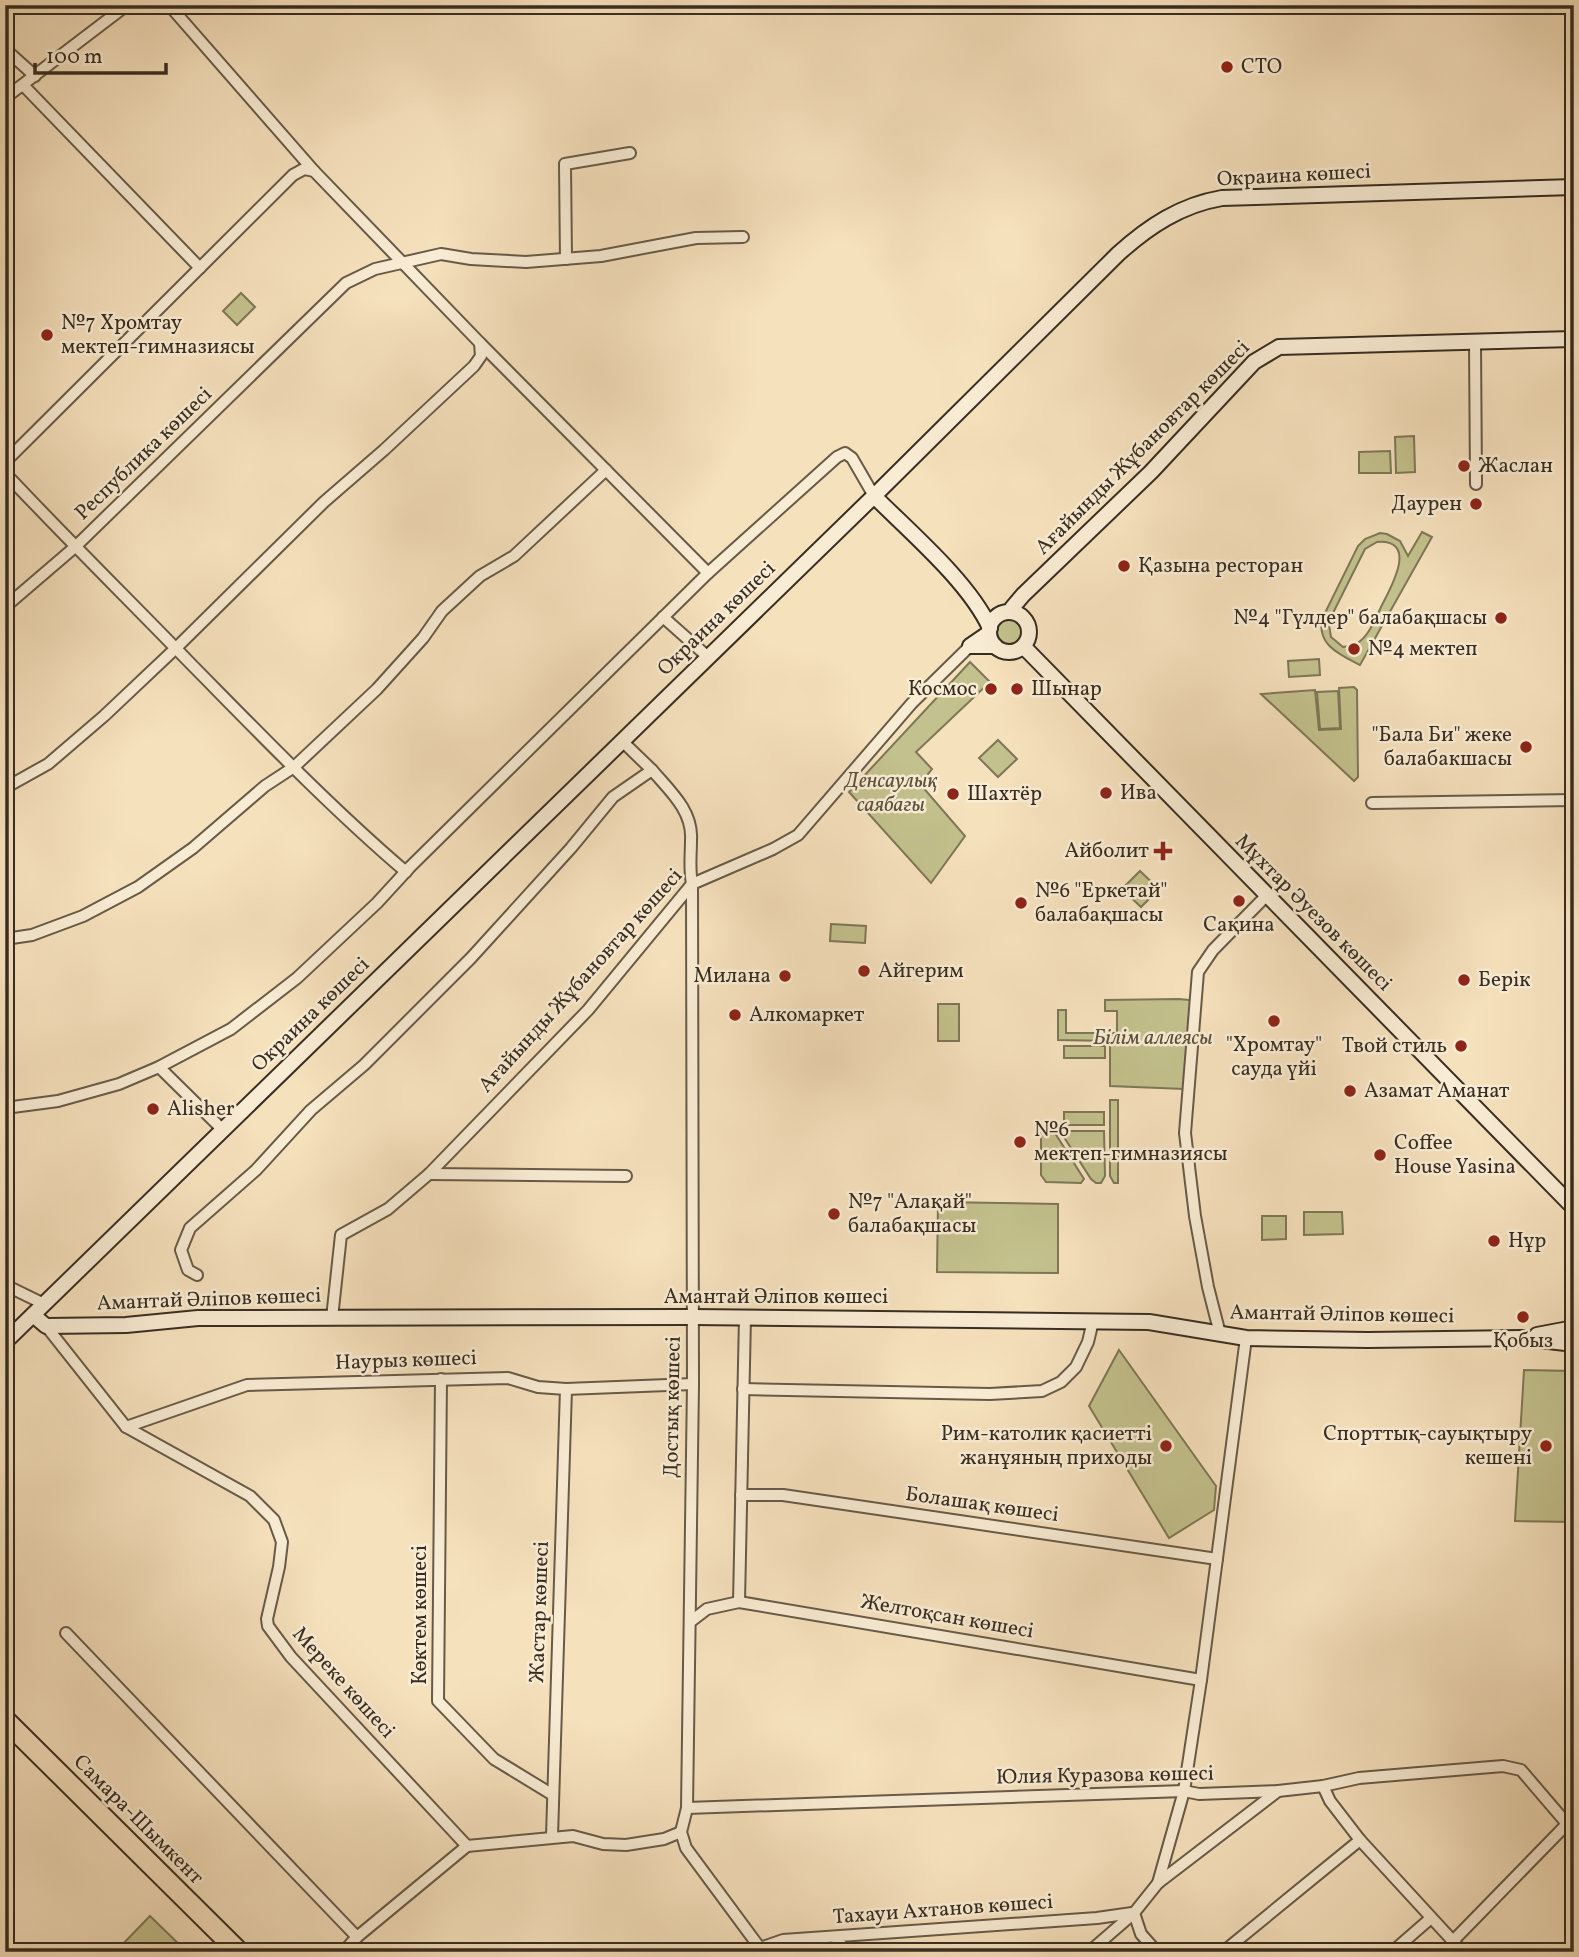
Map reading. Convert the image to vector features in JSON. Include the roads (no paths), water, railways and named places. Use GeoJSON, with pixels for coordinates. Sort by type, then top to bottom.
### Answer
{"type":"FeatureCollection","features":[{"type":"Feature","properties":{"kind":"highway","name":"Самара-Шымкент"},"geometry":{"type":"LineString","coordinates":[[5,1720],[239,1952]]}},
{"type":"Feature","properties":{"kind":"main road","name":"Окраина көшесі"},"geometry":{"type":"LineString","coordinates":[[5,1342],[874,496],[1126,246],[1156,222],[1201,202],[1222,198],[1574,187]]}},
{"type":"Feature","properties":{"kind":"main road","name":"Ағайынды Жұбановтар көшесі"},"geometry":{"type":"LineString","coordinates":[[970,646],[997,627],[1023,596],[1151,472],[1254,362],[1279,347],[1574,339]]}},
{"type":"Feature","properties":{"kind":"main road"},"geometry":{"type":"LineString","coordinates":[[874,496],[997,627],[1007,652],[1024,647],[1030,633],[1023,618],[997,627]]}},
{"type":"Feature","properties":{"kind":"main road","name":"Мұхтар Әуезов көшесі"},"geometry":{"type":"LineString","coordinates":[[1024,647],[1574,1208]]}},
{"type":"Feature","properties":{"kind":"main road"},"geometry":{"type":"LineString","coordinates":[[39,1310],[46,1326]]}},
{"type":"Feature","properties":{"kind":"main road","name":"Амантай Әліпов көшесі"},"geometry":{"type":"LineString","coordinates":[[46,1326],[126,1325],[198,1318],[744,1317],[1093,1321],[1173,1324],[1246,1338],[1522,1338],[1574,1344]]}},
{"type":"Feature","properties":{"kind":"main road","name":"Амантай Әліпов көшесі"},"geometry":{"type":"LineString","coordinates":[[1522,1338],[1573,1328]]}},
{"type":"Feature","properties":{"kind":"street"},"geometry":{"type":"LineString","coordinates":[[5,98],[127,5]]}},
{"type":"Feature","properties":{"kind":"street"},"geometry":{"type":"LineString","coordinates":[[169,5],[309,170],[708,573]]}},
{"type":"Feature","properties":{"kind":"street"},"geometry":{"type":"LineString","coordinates":[[5,49],[35,76]]}},
{"type":"Feature","properties":{"kind":"street"},"geometry":{"type":"LineString","coordinates":[[23,85],[200,268]]}},
{"type":"Feature","properties":{"kind":"street"},"geometry":{"type":"LineString","coordinates":[[566,259],[565,164],[630,153]]}},
{"type":"Feature","properties":{"kind":"street"},"geometry":{"type":"LineString","coordinates":[[5,462],[293,174],[309,170]]}},
{"type":"Feature","properties":{"kind":"street","name":"Республика көшесі"},"geometry":{"type":"LineString","coordinates":[[5,607],[75,547],[346,283],[375,269],[441,254],[471,259],[526,262],[601,256],[696,238],[743,237]]}},
{"type":"Feature","properties":{"kind":"street"},"geometry":{"type":"LineString","coordinates":[[1475,342],[1476,484]]}},
{"type":"Feature","properties":{"kind":"street"},"geometry":{"type":"LineString","coordinates":[[5,788],[48,764],[176,648],[324,502],[474,366],[481,356],[480,343]]}},
{"type":"Feature","properties":{"kind":"street"},"geometry":{"type":"LineString","coordinates":[[5,1108],[58,1101],[119,1084],[159,1067],[230,1029],[297,978],[377,903],[708,573],[837,457],[845,453],[852,458],[874,496]]}},
{"type":"Feature","properties":{"kind":"street"},"geometry":{"type":"LineString","coordinates":[[5,939],[32,934],[83,916],[138,887],[193,848],[265,786],[294,767],[384,681],[423,638],[442,611],[480,576],[514,556],[606,470]]}},
{"type":"Feature","properties":{"kind":"street","name":"Республика көшесі"},"geometry":{"type":"LineString","coordinates":[[5,473],[294,767],[406,872]]}},
{"type":"Feature","properties":{"kind":"street"},"geometry":{"type":"LineString","coordinates":[[663,617],[708,657]]}},
{"type":"Feature","properties":{"kind":"street","name":"Ағайынды Жұбановтар көшесі"},"geometry":{"type":"LineString","coordinates":[[332,1318],[341,1235],[388,1209],[429,1174],[588,1010],[692,884],[773,849],[798,835],[912,703],[970,646]]}},
{"type":"Feature","properties":{"kind":"street","name":"Достық көшесі"},"geometry":{"type":"LineString","coordinates":[[622,741],[652,770],[687,814],[691,827],[689,863],[692,884],[694,1317],[687,1808],[681,1832]]}},
{"type":"Feature","properties":{"kind":"street"},"geometry":{"type":"LineString","coordinates":[[197,1275],[188,1270],[181,1250],[190,1228],[256,1170],[311,1110],[363,1065],[471,957],[555,866],[613,797],[652,770]]}},
{"type":"Feature","properties":{"kind":"street"},"geometry":{"type":"LineString","coordinates":[[1372,803],[1574,800]]}},
{"type":"Feature","properties":{"kind":"street"},"geometry":{"type":"LineString","coordinates":[[1220,1334],[1208,1287],[1191,1195],[1185,1133],[1198,972],[1204,961],[1266,895]]}},
{"type":"Feature","properties":{"kind":"street"},"geometry":{"type":"LineString","coordinates":[[159,1067],[223,1130]]}},
{"type":"Feature","properties":{"kind":"street"},"geometry":{"type":"LineString","coordinates":[[429,1174],[626,1176]]}},
{"type":"Feature","properties":{"kind":"street"},"geometry":{"type":"LineString","coordinates":[[5,1285],[39,1310]]}},
{"type":"Feature","properties":{"kind":"street"},"geometry":{"type":"LineString","coordinates":[[739,1602],[744,1317]]}},
{"type":"Feature","properties":{"kind":"street"},"geometry":{"type":"LineString","coordinates":[[743,1389],[990,1394],[1042,1391],[1061,1381],[1076,1367],[1088,1342],[1093,1321]]}},
{"type":"Feature","properties":{"kind":"street","name":"Мереке көшесі"},"geometry":{"type":"LineString","coordinates":[[46,1326],[126,1427],[250,1496],[274,1520],[282,1542],[267,1619],[268,1626],[291,1657],[467,1846]]}},
{"type":"Feature","properties":{"kind":"street"},"geometry":{"type":"LineString","coordinates":[[1158,1883],[1184,1791],[1246,1338]]}},
{"type":"Feature","properties":{"kind":"street","name":"Наурыз көшесі"},"geometry":{"type":"LineString","coordinates":[[126,1427],[247,1385],[508,1378],[538,1387],[566,1389],[693,1384]]}},
{"type":"Feature","properties":{"kind":"street","name":"Көктем көшесі"},"geometry":{"type":"LineString","coordinates":[[440,1379],[438,1702],[494,1759],[553,1795]]}},
{"type":"Feature","properties":{"kind":"street","name":"Жастар көшесі"},"geometry":{"type":"LineString","coordinates":[[552,1836],[566,1389]]}},
{"type":"Feature","properties":{"kind":"street","name":"Болашақ көшесі"},"geometry":{"type":"LineString","coordinates":[[741,1495],[783,1495],[1217,1559]]}},
{"type":"Feature","properties":{"kind":"street","name":"Желтоқсан көшесі"},"geometry":{"type":"LineString","coordinates":[[690,1622],[707,1609],[739,1602],[1201,1680]]}},
{"type":"Feature","properties":{"kind":"street"},"geometry":{"type":"LineString","coordinates":[[66,1633],[357,1937]]}},
{"type":"Feature","properties":{"kind":"street","name":"Юлия Куразова көшесі"},"geometry":{"type":"LineString","coordinates":[[687,1808],[1184,1791],[1199,1794],[1278,1791],[1323,1786],[1359,1778],[1503,1766],[1521,1770],[1570,1828]]}},
{"type":"Feature","properties":{"kind":"street"},"geometry":{"type":"LineString","coordinates":[[1323,1786],[1360,1840],[1463,1952]]}},
{"type":"Feature","properties":{"kind":"street"},"geometry":{"type":"LineString","coordinates":[[1089,1952],[1134,1913],[1158,1883],[1278,1791]]}},
{"type":"Feature","properties":{"kind":"street"},"geometry":{"type":"LineString","coordinates":[[1453,1941],[1570,1828]]}},
{"type":"Feature","properties":{"kind":"street"},"geometry":{"type":"LineString","coordinates":[[343,1952],[357,1937],[467,1846],[552,1836],[573,1836],[603,1844],[626,1845],[664,1839],[681,1832],[686,1848],[759,1950]]}},
{"type":"Feature","properties":{"kind":"street"},"geometry":{"type":"LineString","coordinates":[[1223,1952],[1360,1840]]}},
{"type":"Feature","properties":{"kind":"street"},"geometry":{"type":"LineString","coordinates":[[1134,1913],[1141,1934],[1157,1952]]}},
{"type":"Feature","properties":{"kind":"street","name":"Тахауи Ахтанов көшесі"},"geometry":{"type":"LineString","coordinates":[[759,1950],[783,1940],[1097,1918],[1134,1913]]}},
{"type":"Feature","properties":{"kind":"street"},"geometry":{"type":"LineString","coordinates":[[1392,1952],[1431,1918]]}},
{"type":"Feature","properties":{"kind":"street"},"geometry":{"type":"LineString","coordinates":[[835,1937],[847,1952]]}},
{"type":"Feature","properties":{"kind":"place","name":"СТО"},"geometry":{"type":"Point","coordinates":[1227,67]}},
{"type":"Feature","properties":{"kind":"place","name":"№7 Хромтау мектеп-гимназиясы"},"geometry":{"type":"Point","coordinates":[47,335]}},
{"type":"Feature","properties":{"kind":"place","name":"Жаслан"},"geometry":{"type":"Point","coordinates":[1464,466]}},
{"type":"Feature","properties":{"kind":"place","name":"Даурен"},"geometry":{"type":"Point","coordinates":[1476,504]}},
{"type":"Feature","properties":{"kind":"place","name":"Қазына ресторан"},"geometry":{"type":"Point","coordinates":[1124,566]}},
{"type":"Feature","properties":{"kind":"place","name":"№4 \"Гүлдер\" балабақшасы"},"geometry":{"type":"Point","coordinates":[1501,618]}},
{"type":"Feature","properties":{"kind":"place","name":"№4 мектеп"},"geometry":{"type":"Point","coordinates":[1354,649]}},
{"type":"Feature","properties":{"kind":"place","name":"Космос"},"geometry":{"type":"Point","coordinates":[991,689]}},
{"type":"Feature","properties":{"kind":"place","name":"Шынар"},"geometry":{"type":"Point","coordinates":[1017,689]}},
{"type":"Feature","properties":{"kind":"place","name":"\"Бала Би\" жеке балабакшасы"},"geometry":{"type":"Point","coordinates":[1526,747]}},
{"type":"Feature","properties":{"kind":"place","name":"Ива"},"geometry":{"type":"Point","coordinates":[1106,793]}},
{"type":"Feature","properties":{"kind":"place","name":"Шахтёр"},"geometry":{"type":"Point","coordinates":[953,794]}},
{"type":"Feature","properties":{"kind":"place","name":"Айболит"},"geometry":{"type":"Point","coordinates":[1163,851]}},
{"type":"Feature","properties":{"kind":"place","name":"Сақина"},"geometry":{"type":"Point","coordinates":[1239,901]}},
{"type":"Feature","properties":{"kind":"place","name":"№6 \"Еркетай\" балабақшасы"},"geometry":{"type":"Point","coordinates":[1021,903]}},
{"type":"Feature","properties":{"kind":"place","name":"Айгерим"},"geometry":{"type":"Point","coordinates":[864,971]}},
{"type":"Feature","properties":{"kind":"place","name":"Милана"},"geometry":{"type":"Point","coordinates":[785,976]}},
{"type":"Feature","properties":{"kind":"place","name":"Берік"},"geometry":{"type":"Point","coordinates":[1464,980]}},
{"type":"Feature","properties":{"kind":"place","name":"Алкомаркет"},"geometry":{"type":"Point","coordinates":[735,1015]}},
{"type":"Feature","properties":{"kind":"place","name":"\"Хромтау\" сауда үйі"},"geometry":{"type":"Point","coordinates":[1274,1021]}},
{"type":"Feature","properties":{"kind":"place","name":"Твой стиль"},"geometry":{"type":"Point","coordinates":[1461,1046]}},
{"type":"Feature","properties":{"kind":"place","name":"Азамат Аманат"},"geometry":{"type":"Point","coordinates":[1350,1091]}},
{"type":"Feature","properties":{"kind":"place","name":"Alisher"},"geometry":{"type":"Point","coordinates":[153,1109]}},
{"type":"Feature","properties":{"kind":"place","name":"№6 мектеп-гимназиясы"},"geometry":{"type":"Point","coordinates":[1020,1142]}},
{"type":"Feature","properties":{"kind":"place","name":"Coffee House Yasina"},"geometry":{"type":"Point","coordinates":[1380,1155]}},
{"type":"Feature","properties":{"kind":"place","name":"№7 \"Алақай\" балабақшасы"},"geometry":{"type":"Point","coordinates":[834,1214]}},
{"type":"Feature","properties":{"kind":"place","name":"Нұр"},"geometry":{"type":"Point","coordinates":[1494,1241]}},
{"type":"Feature","properties":{"kind":"place","name":"Қобыз"},"geometry":{"type":"Point","coordinates":[1523,1317]}},
{"type":"Feature","properties":{"kind":"place","name":"Рим-католик қасиетті жанұяның приходы"},"geometry":{"type":"Point","coordinates":[1166,1446]}},
{"type":"Feature","properties":{"kind":"place","name":"Спорттық-сауықтыру кешені"},"geometry":{"type":"Point","coordinates":[1546,1446]}},
{"type":"Feature","properties":{"kind":"park label","name":"Денсаулық саябағы"},"geometry":{"type":"Point","coordinates":[891,793]}},
{"type":"Feature","properties":{"kind":"park label","name":"Білім аллеясы"},"geometry":{"type":"Point","coordinates":[1153,1038]}}]}
